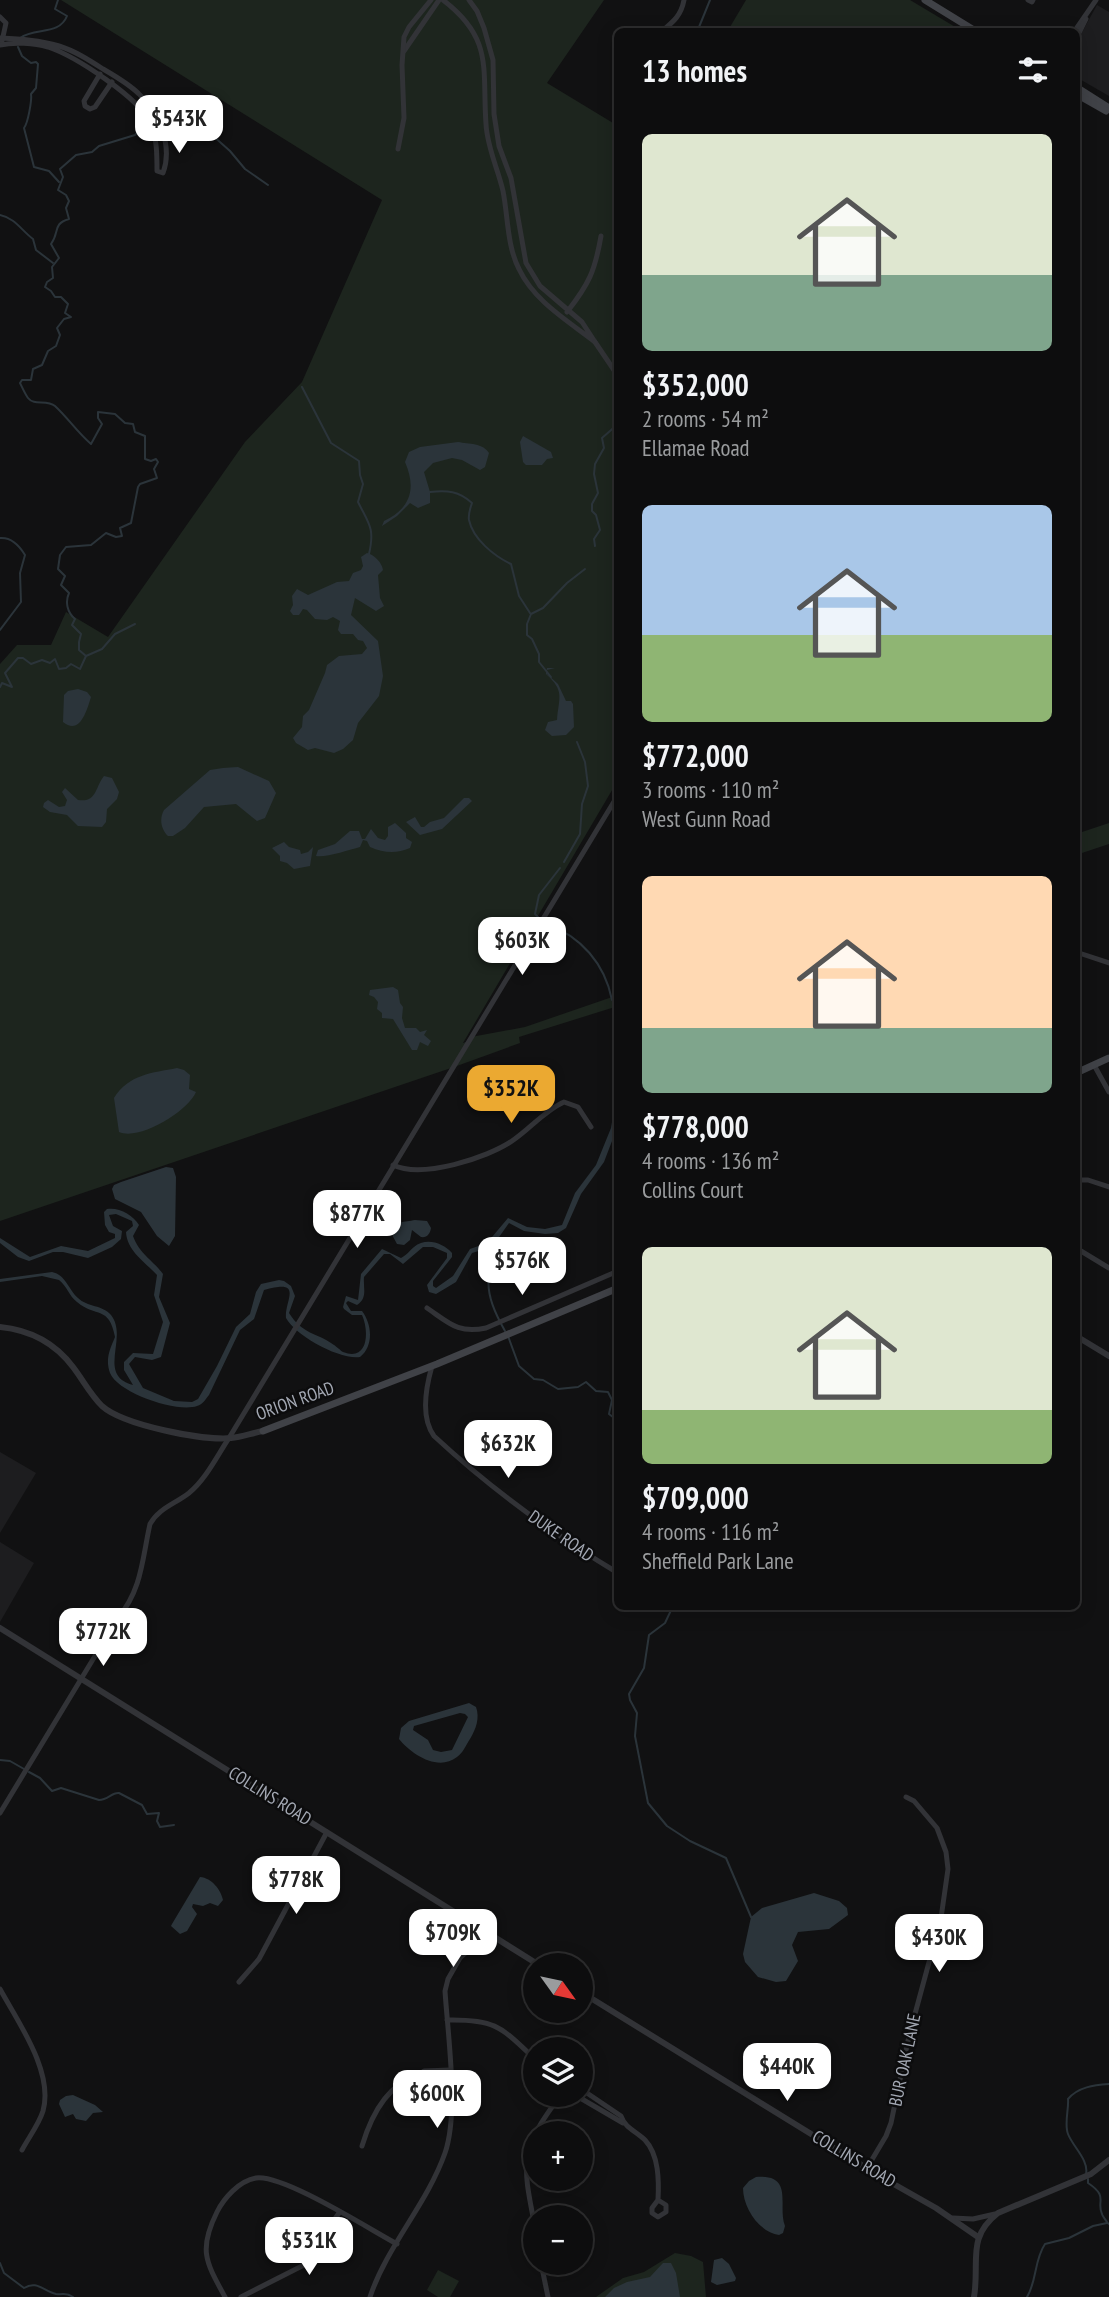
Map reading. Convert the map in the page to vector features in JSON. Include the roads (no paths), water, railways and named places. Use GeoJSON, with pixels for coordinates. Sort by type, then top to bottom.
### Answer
{"type":"FeatureCollection","features":[{"type":"Feature","properties":{"kind":"main road"},"geometry":{"type":"LineString","coordinates":[[925,0],[970,28]]}},
{"type":"Feature","properties":{"kind":"main road"},"geometry":{"type":"LineString","coordinates":[[1080,90],[1109,110]]}},
{"type":"Feature","properties":{"kind":"main road"},"geometry":{"type":"LineString","coordinates":[[1080,96],[1109,110]]}},
{"type":"Feature","properties":{"kind":"main road"},"geometry":{"type":"LineString","coordinates":[[1080,1071],[1109,1058]]}},
{"type":"Feature","properties":{"kind":"main road","name":"ORION ROAD"},"geometry":{"type":"LineString","coordinates":[[263,1431],[432,1366],[614,1290]]}},
{"type":"Feature","properties":{"kind":"street"},"geometry":{"type":"LineString","coordinates":[[398,149],[404,118],[405,33],[431,0]]}},
{"type":"Feature","properties":{"kind":"street"},"geometry":{"type":"LineString","coordinates":[[403,54],[441,0],[470,25],[485,63],[486,119],[490,147],[503,189],[513,254],[520,271],[535,293],[595,342]]}},
{"type":"Feature","properties":{"kind":"street"},"geometry":{"type":"LineString","coordinates":[[469,0],[477,11],[493,60],[494,118],[499,146],[511,178],[523,253],[528,267],[540,286],[585,325],[614,370]]}},
{"type":"Feature","properties":{"kind":"street"},"geometry":{"type":"LineString","coordinates":[[665,28],[682,10],[684,0]]}},
{"type":"Feature","properties":{"kind":"street"},"geometry":{"type":"LineString","coordinates":[[1028,0],[1033,0]]}},
{"type":"Feature","properties":{"kind":"street"},"geometry":{"type":"LineString","coordinates":[[1077,28],[1096,0]]}},
{"type":"Feature","properties":{"kind":"street"},"geometry":{"type":"LineString","coordinates":[[1080,30],[1090,9]]}},
{"type":"Feature","properties":{"kind":"street"},"geometry":{"type":"LineString","coordinates":[[0,17],[6,23],[1,41],[38,43],[72,51],[142,97],[152,109],[166,142],[166,166],[163,173],[156,172],[151,124],[130,96],[63,54],[38,43]]}},
{"type":"Feature","properties":{"kind":"street"},"geometry":{"type":"LineString","coordinates":[[477,41],[487,37]]}},
{"type":"Feature","properties":{"kind":"street"},"geometry":{"type":"LineString","coordinates":[[103,69],[84,101],[85,106],[90,109],[96,107],[115,77]]}},
{"type":"Feature","properties":{"kind":"street"},"geometry":{"type":"LineString","coordinates":[[136,103],[142,97]]}},
{"type":"Feature","properties":{"kind":"street"},"geometry":{"type":"LineString","coordinates":[[486,119],[494,118]]}},
{"type":"Feature","properties":{"kind":"street"},"geometry":{"type":"LineString","coordinates":[[155,144],[166,142]]}},
{"type":"Feature","properties":{"kind":"street"},"geometry":{"type":"LineString","coordinates":[[506,212],[516,210]]}},
{"type":"Feature","properties":{"kind":"street"},"geometry":{"type":"LineString","coordinates":[[563,317],[594,271],[601,236]]}},
{"type":"Feature","properties":{"kind":"street"},"geometry":{"type":"LineString","coordinates":[[520,271],[528,267]]}},
{"type":"Feature","properties":{"kind":"street"},"geometry":{"type":"LineString","coordinates":[[0,1813],[134,1595],[150,1524],[162,1509],[190,1492],[201,1481],[229,1438],[614,802]]}},
{"type":"Feature","properties":{"kind":"street"},"geometry":{"type":"LineString","coordinates":[[1080,953],[1109,963]]}},
{"type":"Feature","properties":{"kind":"street"},"geometry":{"type":"LineString","coordinates":[[1094,1065],[1109,1092]]}},
{"type":"Feature","properties":{"kind":"street"},"geometry":{"type":"LineString","coordinates":[[393,1165],[402,1169],[421,1170],[489,1154],[514,1140],[548,1111],[564,1102],[578,1107],[591,1127]]}},
{"type":"Feature","properties":{"kind":"street"},"geometry":{"type":"LineString","coordinates":[[1080,1180],[1109,1187]]}},
{"type":"Feature","properties":{"kind":"street"},"geometry":{"type":"LineString","coordinates":[[1080,1250],[1109,1268]]}},
{"type":"Feature","properties":{"kind":"street"},"geometry":{"type":"LineString","coordinates":[[427,1308],[457,1328],[476,1330],[614,1273]]}},
{"type":"Feature","properties":{"kind":"street"},"geometry":{"type":"LineString","coordinates":[[566,1293],[573,1307]]}},
{"type":"Feature","properties":{"kind":"street","name":"ORION ROAD"},"geometry":{"type":"LineString","coordinates":[[0,1327],[23,1331],[52,1346],[72,1365],[95,1398],[119,1416],[198,1436],[229,1438],[263,1431]]}},
{"type":"Feature","properties":{"kind":"street"},"geometry":{"type":"LineString","coordinates":[[486,1328],[490,1342]]}},
{"type":"Feature","properties":{"kind":"street"},"geometry":{"type":"LineString","coordinates":[[1080,1338],[1109,1356]]}},
{"type":"Feature","properties":{"kind":"street","name":"DUKE ROAD"},"geometry":{"type":"LineString","coordinates":[[432,1366],[425,1411],[428,1429],[434,1436],[521,1507],[583,1553],[614,1571]]}},
{"type":"Feature","properties":{"kind":"street","name":"COLLINS ROAD"},"geometry":{"type":"LineString","coordinates":[[0,1628],[523,1955]]}},
{"type":"Feature","properties":{"kind":"street","name":"BUR OAK LANE"},"geometry":{"type":"LineString","coordinates":[[867,2168],[891,2123],[909,2036],[947,1888],[946,1852],[937,1828],[914,1801],[906,1797]]}},
{"type":"Feature","properties":{"kind":"street"},"geometry":{"type":"LineString","coordinates":[[239,1982],[259,1959],[327,1832]]}},
{"type":"Feature","properties":{"kind":"street"},"geometry":{"type":"LineString","coordinates":[[370,2297],[445,2152],[452,2109],[445,1991],[448,1979],[460,1958],[470,1949],[479,1928]]}},
{"type":"Feature","properties":{"kind":"street"},"geometry":{"type":"LineString","coordinates":[[0,1989],[37,2059],[45,2080],[42,2113],[22,2150]]}},
{"type":"Feature","properties":{"kind":"street","name":"COLLINS ROAD"},"geometry":{"type":"LineString","coordinates":[[593,1999],[978,2237]]}},
{"type":"Feature","properties":{"kind":"street"},"geometry":{"type":"LineString","coordinates":[[447,2020],[477,2019],[496,2026],[523,2048]]}},
{"type":"Feature","properties":{"kind":"street"},"geometry":{"type":"LineString","coordinates":[[362,2146],[368,2126],[385,2098],[404,2080],[424,2071],[450,2073]]}},
{"type":"Feature","properties":{"kind":"street"},"geometry":{"type":"LineString","coordinates":[[593,2097],[621,2116],[623,2123]]}},
{"type":"Feature","properties":{"kind":"street"},"geometry":{"type":"LineString","coordinates":[[593,2106],[623,2123],[646,2141],[657,2166],[658,2200]]}},
{"type":"Feature","properties":{"kind":"street"},"geometry":{"type":"LineString","coordinates":[[531,2205],[527,2184],[527,2153],[541,2120],[551,2107]]}},
{"type":"Feature","properties":{"kind":"street"},"geometry":{"type":"LineString","coordinates":[[948,2217],[973,2219],[998,2213],[1091,2174],[1109,2160]]}},
{"type":"Feature","properties":{"kind":"street"},"geometry":{"type":"LineString","coordinates":[[248,2170],[251,2180]]}},
{"type":"Feature","properties":{"kind":"street"},"geometry":{"type":"LineString","coordinates":[[225,2297],[206,2262],[204,2248],[208,2230],[222,2203],[240,2184],[251,2180],[258,2178],[280,2181],[397,2244]]}},
{"type":"Feature","properties":{"kind":"street"},"geometry":{"type":"LineString","coordinates":[[241,2297],[302,2266],[339,2213]]}},
{"type":"Feature","properties":{"kind":"street"},"geometry":{"type":"LineString","coordinates":[[974,2297],[978,2237],[987,2222],[998,2213]]}},
{"type":"Feature","properties":{"kind":"street"},"geometry":{"type":"LineString","coordinates":[[543,2275],[548,2297]]}},
{"type":"Feature","properties":{"kind":"waterway"},"geometry":{"type":"LineString","coordinates":[[20,38],[53,29],[63,22],[67,16],[55,9],[58,0]]}},
{"type":"Feature","properties":{"kind":"waterway"},"geometry":{"type":"LineString","coordinates":[[699,28],[710,0]]}},
{"type":"Feature","properties":{"kind":"waterway"},"geometry":{"type":"LineString","coordinates":[[18,47],[22,56],[31,63],[38,64],[36,88],[31,94],[24,128],[34,167],[49,171],[59,182]]}},
{"type":"Feature","properties":{"kind":"waterway"},"geometry":{"type":"LineString","coordinates":[[156,111],[159,101],[175,101],[192,108],[202,126],[230,151],[245,169],[268,185]]}},
{"type":"Feature","properties":{"kind":"waterway"},"geometry":{"type":"LineString","coordinates":[[86,656],[79,650],[81,634],[72,625],[75,619],[68,607],[69,593],[61,585],[65,576],[58,569],[60,555],[66,547],[91,545],[106,533],[122,536],[120,528],[131,523],[138,487],[157,478],[154,469],[158,462],[156,459],[145,459],[145,436],[135,432],[133,424],[125,423],[115,414],[98,412],[102,424],[91,444],[55,406],[31,400],[20,383],[22,380],[31,380],[33,369],[42,365],[48,351],[56,346],[60,335],[57,328],[64,319],[71,317],[65,313],[68,304],[45,287],[53,278],[52,267],[59,258],[51,244],[60,223],[69,219],[66,208],[69,201],[66,195],[58,190],[63,177],[60,169],[76,155],[92,152],[99,146],[135,135],[153,115]]}},
{"type":"Feature","properties":{"kind":"waterway"},"geometry":{"type":"LineString","coordinates":[[0,215],[18,225],[33,239],[36,250],[53,263]]}},
{"type":"Feature","properties":{"kind":"waterway"},"geometry":{"type":"LineString","coordinates":[[302,387],[331,443],[359,461],[363,484],[358,502],[371,532],[369,554]]}},
{"type":"Feature","properties":{"kind":"waterway"},"geometry":{"type":"LineString","coordinates":[[595,546],[594,539],[600,530],[596,515],[592,511],[592,504],[598,493],[595,464],[604,448],[602,438],[614,428]]}},
{"type":"Feature","properties":{"kind":"waterway"},"geometry":{"type":"LineString","coordinates":[[430,492],[452,492],[472,503],[469,516],[471,527],[485,546],[511,564],[519,596],[530,613]]}},
{"type":"Feature","properties":{"kind":"waterway"},"geometry":{"type":"LineString","coordinates":[[0,538],[14,542],[25,555],[20,573],[21,602],[0,630]]}},
{"type":"Feature","properties":{"kind":"waterway"},"geometry":{"type":"LineString","coordinates":[[551,677],[539,662],[539,654],[527,635],[527,624],[531,614],[543,608],[585,569]]}},
{"type":"Feature","properties":{"kind":"waterway"},"geometry":{"type":"LineString","coordinates":[[0,687],[2,683],[12,687],[5,673],[18,658],[31,664],[42,660],[50,663],[55,659],[59,669],[71,664],[80,669],[86,656],[102,649],[115,634],[135,624]]}},
{"type":"Feature","properties":{"kind":"waterway"},"geometry":{"type":"LineString","coordinates":[[564,862],[580,834],[582,804],[588,786],[585,762],[577,742]]}},
{"type":"Feature","properties":{"kind":"waterway"},"geometry":{"type":"LineString","coordinates":[[538,917],[535,914],[539,895],[560,868]]}},
{"type":"Feature","properties":{"kind":"waterway"},"geometry":{"type":"LineString","coordinates":[[546,924],[570,936],[590,953],[604,975],[612,1000]]}},
{"type":"Feature","properties":{"kind":"waterway"},"geometry":{"type":"LineString","coordinates":[[613,1005],[614,1020]]}},
{"type":"Feature","properties":{"kind":"waterway"},"geometry":{"type":"LineString","coordinates":[[614,1020],[614,1044]]}},
{"type":"Feature","properties":{"kind":"waterway"},"geometry":{"type":"LineString","coordinates":[[495,1244],[498,1253],[488,1283],[490,1298],[505,1331]]}},
{"type":"Feature","properties":{"kind":"waterway"},"geometry":{"type":"LineString","coordinates":[[508,1336],[519,1366],[534,1379],[543,1380],[558,1389],[578,1387],[586,1382],[596,1391],[608,1392],[612,1400],[609,1414],[614,1418]]}},
{"type":"Feature","properties":{"kind":"waterway"},"geometry":{"type":"LineString","coordinates":[[671,1610],[665,1623],[649,1635],[644,1668],[629,1694],[637,1713],[635,1736],[648,1803],[667,1826],[690,1841],[726,1858],[751,1917]]}},
{"type":"Feature","properties":{"kind":"waterway"},"geometry":{"type":"LineString","coordinates":[[0,1760],[10,1761],[24,1769]]}},
{"type":"Feature","properties":{"kind":"waterway"},"geometry":{"type":"LineString","coordinates":[[29,1772],[40,1778],[52,1791],[61,1788],[99,1800],[119,1793],[142,1805],[147,1814],[159,1813],[157,1821],[160,1827],[174,1825]]}},
{"type":"Feature","properties":{"kind":"waterway"},"geometry":{"type":"LineString","coordinates":[[1086,2174],[1085,2164],[1067,2130],[1068,2099],[1081,2089],[1109,2084]]}},
{"type":"Feature","properties":{"kind":"waterway"},"geometry":{"type":"LineString","coordinates":[[1088,2179],[1088,2183],[1100,2196],[1101,2210],[1109,2224]]}},
{"type":"Feature","properties":{"kind":"waterway"},"geometry":{"type":"LineString","coordinates":[[1027,2297],[1045,2244],[1107,2223]]}},
{"type":"Feature","properties":{"kind":"waterway"},"geometry":{"type":"LineString","coordinates":[[0,2263],[4,2273],[24,2288],[33,2285],[73,2297]]}}]}
